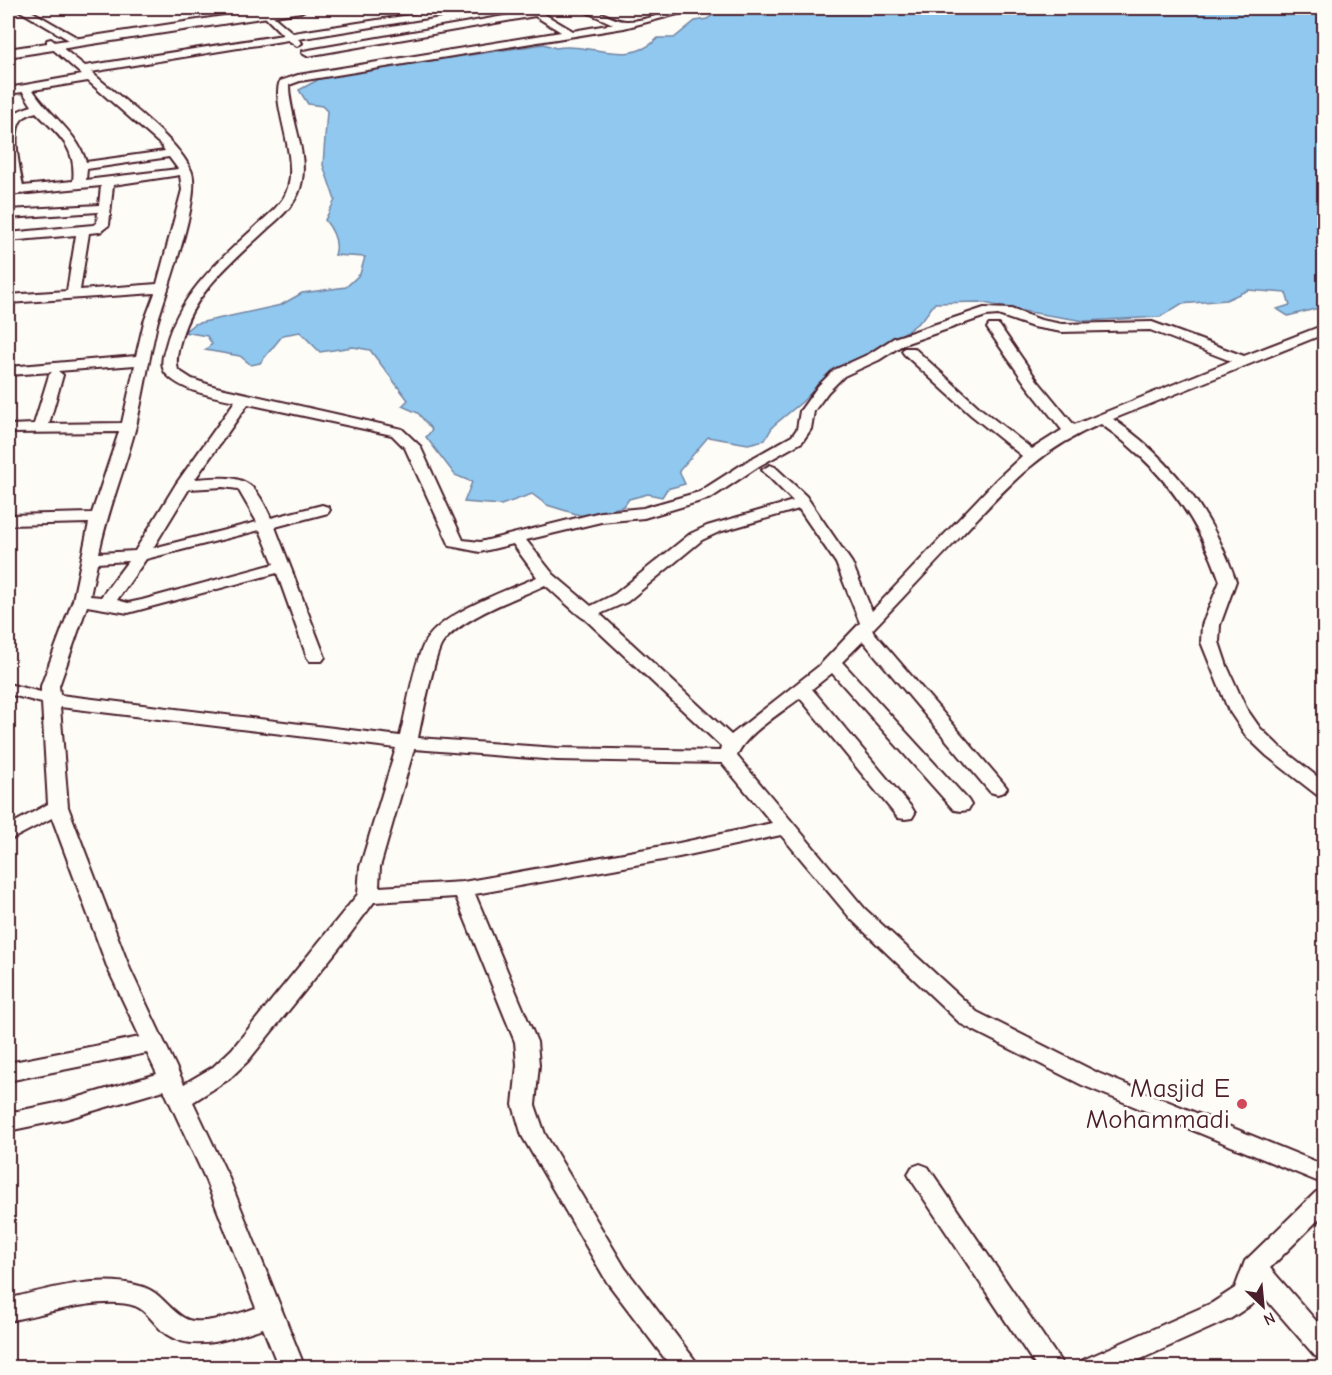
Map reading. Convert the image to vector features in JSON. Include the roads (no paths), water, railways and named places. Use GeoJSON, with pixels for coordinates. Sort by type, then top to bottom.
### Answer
{"type":"FeatureCollection","features":[{"type":"Feature","properties":{"kind":"highway"},"geometry":{"type":"LineString","coordinates":[[53,44],[73,38],[269,10],[301,8]]}},
{"type":"Feature","properties":{"kind":"highway"},"geometry":{"type":"LineString","coordinates":[[8,51],[269,10]]}},
{"type":"Feature","properties":{"kind":"street"},"geometry":{"type":"LineString","coordinates":[[20,8],[73,38]]}},
{"type":"Feature","properties":{"kind":"street"},"geometry":{"type":"LineString","coordinates":[[8,91],[86,73],[471,8]]}},
{"type":"Feature","properties":{"kind":"street"},"geometry":{"type":"LineString","coordinates":[[586,8],[624,25]]}},
{"type":"Feature","properties":{"kind":"street"},"geometry":{"type":"LineString","coordinates":[[316,63],[571,34],[624,25],[696,8]]}},
{"type":"Feature","properties":{"kind":"street"},"geometry":{"type":"LineString","coordinates":[[269,10],[316,63]]}},
{"type":"Feature","properties":{"kind":"street"},"geometry":{"type":"LineString","coordinates":[[571,34],[532,10],[316,63],[289,80],[283,87],[295,168],[292,192],[278,212],[202,285],[183,315],[173,339],[169,365],[173,373],[181,380],[244,399],[397,432],[412,446],[456,543],[480,547],[601,517],[644,513],[705,495],[753,463],[797,439],[804,429],[807,411],[823,389],[839,373],[874,357],[899,341],[984,312],[1011,313],[1038,324],[1062,328],[1152,326],[1246,362]]}},
{"type":"Feature","properties":{"kind":"street"},"geometry":{"type":"LineString","coordinates":[[53,44],[153,131],[186,171],[188,190],[163,288],[151,322],[128,427],[98,518],[81,600],[50,686],[58,807],[119,969],[216,1176],[292,1368]]}},
{"type":"Feature","properties":{"kind":"street"},"geometry":{"type":"LineString","coordinates":[[26,88],[38,107],[76,148],[81,166],[79,185]]}},
{"type":"Feature","properties":{"kind":"street"},"geometry":{"type":"LineString","coordinates":[[38,107],[18,116],[13,121],[13,191],[107,182],[186,171]]}},
{"type":"Feature","properties":{"kind":"street"},"geometry":{"type":"LineString","coordinates":[[81,166],[172,153]]}},
{"type":"Feature","properties":{"kind":"street"},"geometry":{"type":"LineString","coordinates":[[8,237],[83,232],[103,225],[107,182]]}},
{"type":"Feature","properties":{"kind":"street"},"geometry":{"type":"LineString","coordinates":[[8,214],[105,208]]}},
{"type":"Feature","properties":{"kind":"street"},"geometry":{"type":"LineString","coordinates":[[74,294],[83,232]]}},
{"type":"Feature","properties":{"kind":"street"},"geometry":{"type":"LineString","coordinates":[[8,299],[163,288]]}},
{"type":"Feature","properties":{"kind":"street"},"geometry":{"type":"LineString","coordinates":[[994,328],[1032,383],[1071,431]]}},
{"type":"Feature","properties":{"kind":"street"},"geometry":{"type":"LineString","coordinates":[[8,688],[51,700],[407,743],[529,754],[652,759],[729,751],[832,662],[1001,483],[1031,456],[1071,431],[1324,329]]}},
{"type":"Feature","properties":{"kind":"street"},"geometry":{"type":"LineString","coordinates":[[909,351],[976,412],[1031,456]]}},
{"type":"Feature","properties":{"kind":"street"},"geometry":{"type":"LineString","coordinates":[[8,371],[142,360]]}},
{"type":"Feature","properties":{"kind":"street"},"geometry":{"type":"LineString","coordinates":[[40,429],[56,375]]}},
{"type":"Feature","properties":{"kind":"street"},"geometry":{"type":"LineString","coordinates":[[106,603],[140,556],[184,484],[244,399]]}},
{"type":"Feature","properties":{"kind":"street"},"geometry":{"type":"LineString","coordinates":[[1101,418],[1127,434],[1152,455],[1203,520],[1228,581],[1211,625],[1210,642],[1222,677],[1237,709],[1253,732],[1274,752],[1324,791]]}},
{"type":"Feature","properties":{"kind":"street"},"geometry":{"type":"LineString","coordinates":[[8,429],[128,427]]}},
{"type":"Feature","properties":{"kind":"street"},"geometry":{"type":"LineString","coordinates":[[770,470],[802,503],[844,563],[865,626],[997,788]]}},
{"type":"Feature","properties":{"kind":"street"},"geometry":{"type":"LineString","coordinates":[[184,484],[241,484],[247,489],[266,524],[316,657]]}},
{"type":"Feature","properties":{"kind":"street"},"geometry":{"type":"LineString","coordinates":[[588,614],[621,598],[696,537],[713,529],[802,503]]}},
{"type":"Feature","properties":{"kind":"street"},"geometry":{"type":"LineString","coordinates":[[89,558],[140,556],[322,510]]}},
{"type":"Feature","properties":{"kind":"street"},"geometry":{"type":"LineString","coordinates":[[8,520],[98,518]]}},
{"type":"Feature","properties":{"kind":"street"},"geometry":{"type":"LineString","coordinates":[[516,537],[547,578],[588,614],[729,751],[785,827],[858,914],[969,1018],[1090,1079],[1324,1175]]}},
{"type":"Feature","properties":{"kind":"street"},"geometry":{"type":"LineString","coordinates":[[81,600],[128,608],[282,567]]}},
{"type":"Feature","properties":{"kind":"street"},"geometry":{"type":"LineString","coordinates":[[8,1122],[175,1088],[221,1072],[240,1054],[340,933],[368,895],[370,867],[407,743],[432,645],[445,630],[463,618],[547,578]]}},
{"type":"Feature","properties":{"kind":"street"},"geometry":{"type":"LineString","coordinates":[[832,662],[960,805]]}},
{"type":"Feature","properties":{"kind":"street"},"geometry":{"type":"LineString","coordinates":[[801,688],[905,813]]}},
{"type":"Feature","properties":{"kind":"street"},"geometry":{"type":"LineString","coordinates":[[8,834],[58,807]]}},
{"type":"Feature","properties":{"kind":"street"},"geometry":{"type":"LineString","coordinates":[[368,895],[463,889],[679,850],[785,827]]}},
{"type":"Feature","properties":{"kind":"street"},"geometry":{"type":"LineString","coordinates":[[463,889],[526,1042],[528,1065],[524,1105],[534,1136],[616,1275],[688,1368]]}},
{"type":"Feature","properties":{"kind":"street"},"geometry":{"type":"LineString","coordinates":[[8,1072],[154,1044]]}},
{"type":"Feature","properties":{"kind":"street"},"geometry":{"type":"LineString","coordinates":[[920,1174],[1052,1368]]}},
{"type":"Feature","properties":{"kind":"street"},"geometry":{"type":"LineString","coordinates":[[1092,1368],[1221,1311],[1245,1295],[1254,1268],[1324,1199]]}},
{"type":"Feature","properties":{"kind":"street"},"geometry":{"type":"LineString","coordinates":[[1254,1268],[1324,1348]]}},
{"type":"Feature","properties":{"kind":"street"},"geometry":{"type":"LineString","coordinates":[[8,1310],[48,1300],[103,1294],[140,1296],[162,1313],[176,1328],[189,1333],[207,1332],[270,1315]]}},
{"type":"Feature","properties":{"kind":"water"},"geometry":{"type":"Polygon","coordinates":[[[723,8],[1324,8],[1323,307],[1288,316],[1277,309],[1290,305],[1286,293],[1248,290],[1226,300],[1181,304],[1160,317],[1085,321],[980,302],[935,303],[923,319],[909,330],[863,358],[837,367],[802,402],[773,426],[765,440],[748,444],[708,437],[679,471],[685,484],[667,489],[662,497],[648,494],[629,499],[624,506],[586,517],[547,505],[532,494],[501,505],[464,502],[472,482],[455,475],[426,437],[432,430],[418,413],[402,406],[408,400],[370,350],[353,347],[320,352],[300,332],[283,335],[260,363],[251,365],[240,356],[205,350],[212,344],[207,336],[184,332],[194,324],[281,305],[302,293],[346,287],[360,274],[365,257],[335,255],[335,237],[325,220],[335,200],[323,165],[327,111],[322,106],[308,104],[299,90],[323,77],[544,44],[556,48],[570,47],[622,53],[635,51],[647,47],[658,38],[674,38],[695,21],[707,19],[723,8]]]}},
{"type":"Feature","properties":{"kind":"place","name":"Masjid E Mohammadi"},"geometry":{"type":"Point","coordinates":[1242,1104]}}]}
